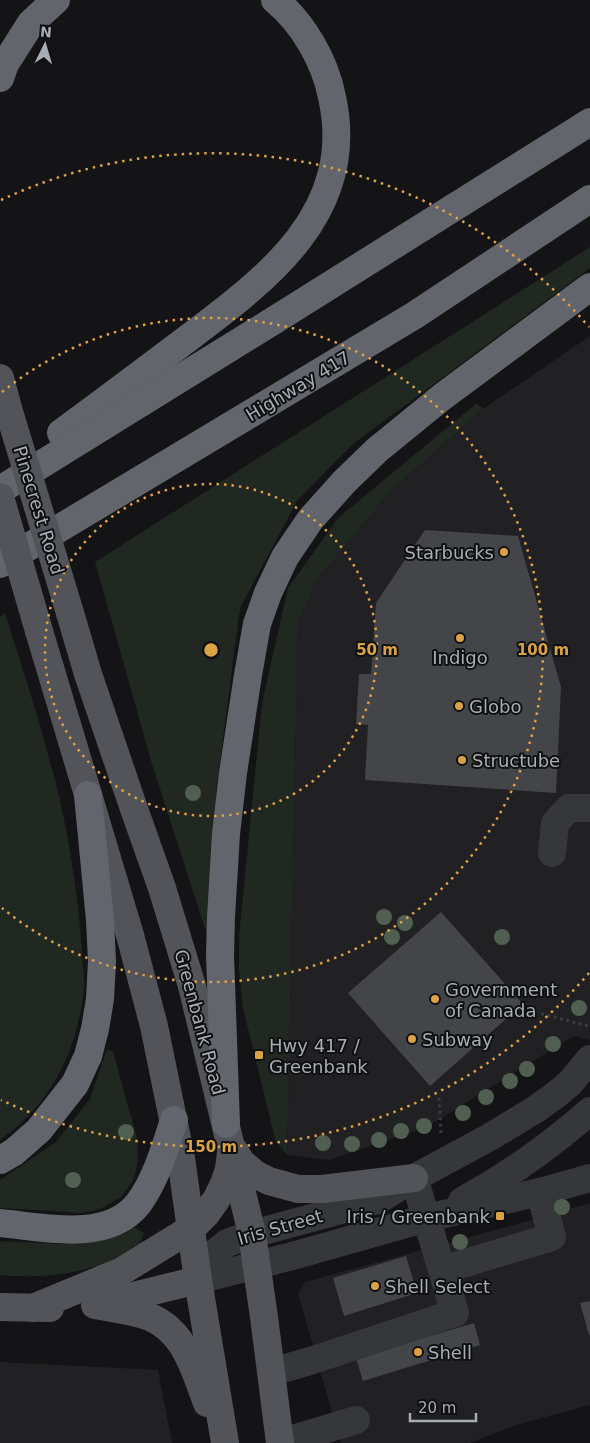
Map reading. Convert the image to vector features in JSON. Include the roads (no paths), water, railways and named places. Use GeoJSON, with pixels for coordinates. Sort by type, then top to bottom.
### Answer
{"type":"FeatureCollection","features":[{"type":"Feature","properties":{"kind":"highway"},"geometry":{"type":"LineString","coordinates":[[0,78],[6,64],[32,24],[56,0]]}},
{"type":"Feature","properties":{"kind":"highway"},"geometry":{"type":"LineString","coordinates":[[0,479],[245,294],[278,264],[312,221],[325,194],[334,166],[336,138],[335,109],[325,71],[315,52],[305,34],[275,0]]}},
{"type":"Feature","properties":{"kind":"highway"},"geometry":{"type":"LineString","coordinates":[[0,490],[590,122]]}},
{"type":"Feature","properties":{"kind":"highway","name":"Highway 417"},"geometry":{"type":"LineString","coordinates":[[0,564],[415,315],[590,198]]}},
{"type":"Feature","properties":{"kind":"highway"},"geometry":{"type":"LineString","coordinates":[[229,1135],[220,955],[226,834],[248,675],[257,624],[268,593],[286,557],[310,520],[344,482],[377,450],[442,397],[590,287]]}},
{"type":"Feature","properties":{"kind":"highway"},"geometry":{"type":"LineString","coordinates":[[0,586],[178,458]]}},
{"type":"Feature","properties":{"kind":"highway"},"geometry":{"type":"LineString","coordinates":[[0,1160],[14,1152],[39,1130],[75,1084],[88,1056],[95,1029],[100,999],[102,961],[88,796]]}},
{"type":"Feature","properties":{"kind":"highway"},"geometry":{"type":"LineString","coordinates":[[0,1223],[68,1230],[90,1229],[114,1222],[133,1209],[149,1186],[164,1152],[174,1120]]}},
{"type":"Feature","properties":{"kind":"main road","name":"Pinecrest Road"},"geometry":{"type":"LineString","coordinates":[[0,378],[70,613]]}},
{"type":"Feature","properties":{"kind":"main road","name":"Pinecrest Road"},"geometry":{"type":"LineString","coordinates":[[0,497],[88,796]]}},
{"type":"Feature","properties":{"kind":"main road","name":"Greenbank Road"},"geometry":{"type":"LineString","coordinates":[[70,613],[109,736],[172,919],[192,986],[252,1234],[280,1443]]}},
{"type":"Feature","properties":{"kind":"main road"},"geometry":{"type":"LineString","coordinates":[[88,796],[130,935],[154,1026],[174,1120],[224,1443]]}},
{"type":"Feature","properties":{"kind":"main road"},"geometry":{"type":"LineString","coordinates":[[229,1135],[242,1162],[255,1174],[269,1181],[298,1189],[322,1189],[414,1178]]}},
{"type":"Feature","properties":{"kind":"main road"},"geometry":{"type":"LineString","coordinates":[[33,1308],[122,1272],[192,1228],[206,1214],[224,1184],[229,1169],[229,1135]]}},
{"type":"Feature","properties":{"kind":"main road"},"geometry":{"type":"LineString","coordinates":[[0,1307],[33,1308],[95,1305],[198,1280]]}},
{"type":"Feature","properties":{"kind":"main road"},"geometry":{"type":"LineString","coordinates":[[95,1305],[145,1315],[165,1325],[172,1331],[186,1351],[224,1443]]}},
{"type":"Feature","properties":{"kind":"street"},"geometry":{"type":"LineString","coordinates":[[552,854],[555,823],[569,808],[590,808]]}},
{"type":"Feature","properties":{"kind":"street","name":"Iris Street"},"geometry":{"type":"LineString","coordinates":[[198,1280],[211,1256],[227,1242],[378,1200],[414,1178],[476,1145],[536,1110],[570,1083],[590,1059]]}},
{"type":"Feature","properties":{"kind":"street"},"geometry":{"type":"LineString","coordinates":[[427,1218],[489,1186],[513,1171],[543,1150],[590,1110]]}},
{"type":"Feature","properties":{"kind":"street"},"geometry":{"type":"LineString","coordinates":[[272,1372],[455,1313],[414,1178]]}},
{"type":"Feature","properties":{"kind":"street","name":"Iris Street"},"geometry":{"type":"LineString","coordinates":[[198,1280],[427,1218],[540,1192],[590,1178]]}},
{"type":"Feature","properties":{"kind":"street"},"geometry":{"type":"LineString","coordinates":[[442,1270],[552,1237],[540,1192]]}},
{"type":"Feature","properties":{"kind":"street"},"geometry":{"type":"LineString","coordinates":[[280,1443],[356,1420]]}},
{"type":"Feature","properties":{"kind":"place","name":"Starbucks"},"geometry":{"type":"Point","coordinates":[504,552]}},
{"type":"Feature","properties":{"kind":"place","name":"Indigo"},"geometry":{"type":"Point","coordinates":[460,638]}},
{"type":"Feature","properties":{"kind":"place","name":"Globo"},"geometry":{"type":"Point","coordinates":[459,706]}},
{"type":"Feature","properties":{"kind":"place","name":"Structube"},"geometry":{"type":"Point","coordinates":[462,760]}},
{"type":"Feature","properties":{"kind":"place","name":"Government of Canada"},"geometry":{"type":"Point","coordinates":[435,999]}},
{"type":"Feature","properties":{"kind":"place","name":"Subway"},"geometry":{"type":"Point","coordinates":[412,1039]}},
{"type":"Feature","properties":{"kind":"place","name":"Hwy 417 / Greenbank"},"geometry":{"type":"Point","coordinates":[259,1055]}},
{"type":"Feature","properties":{"kind":"place","name":"Iris / Greenbank"},"geometry":{"type":"Point","coordinates":[500,1216]}},
{"type":"Feature","properties":{"kind":"place","name":"Shell Select"},"geometry":{"type":"Point","coordinates":[375,1286]}},
{"type":"Feature","properties":{"kind":"place","name":"Shell"},"geometry":{"type":"Point","coordinates":[418,1352]}}]}
